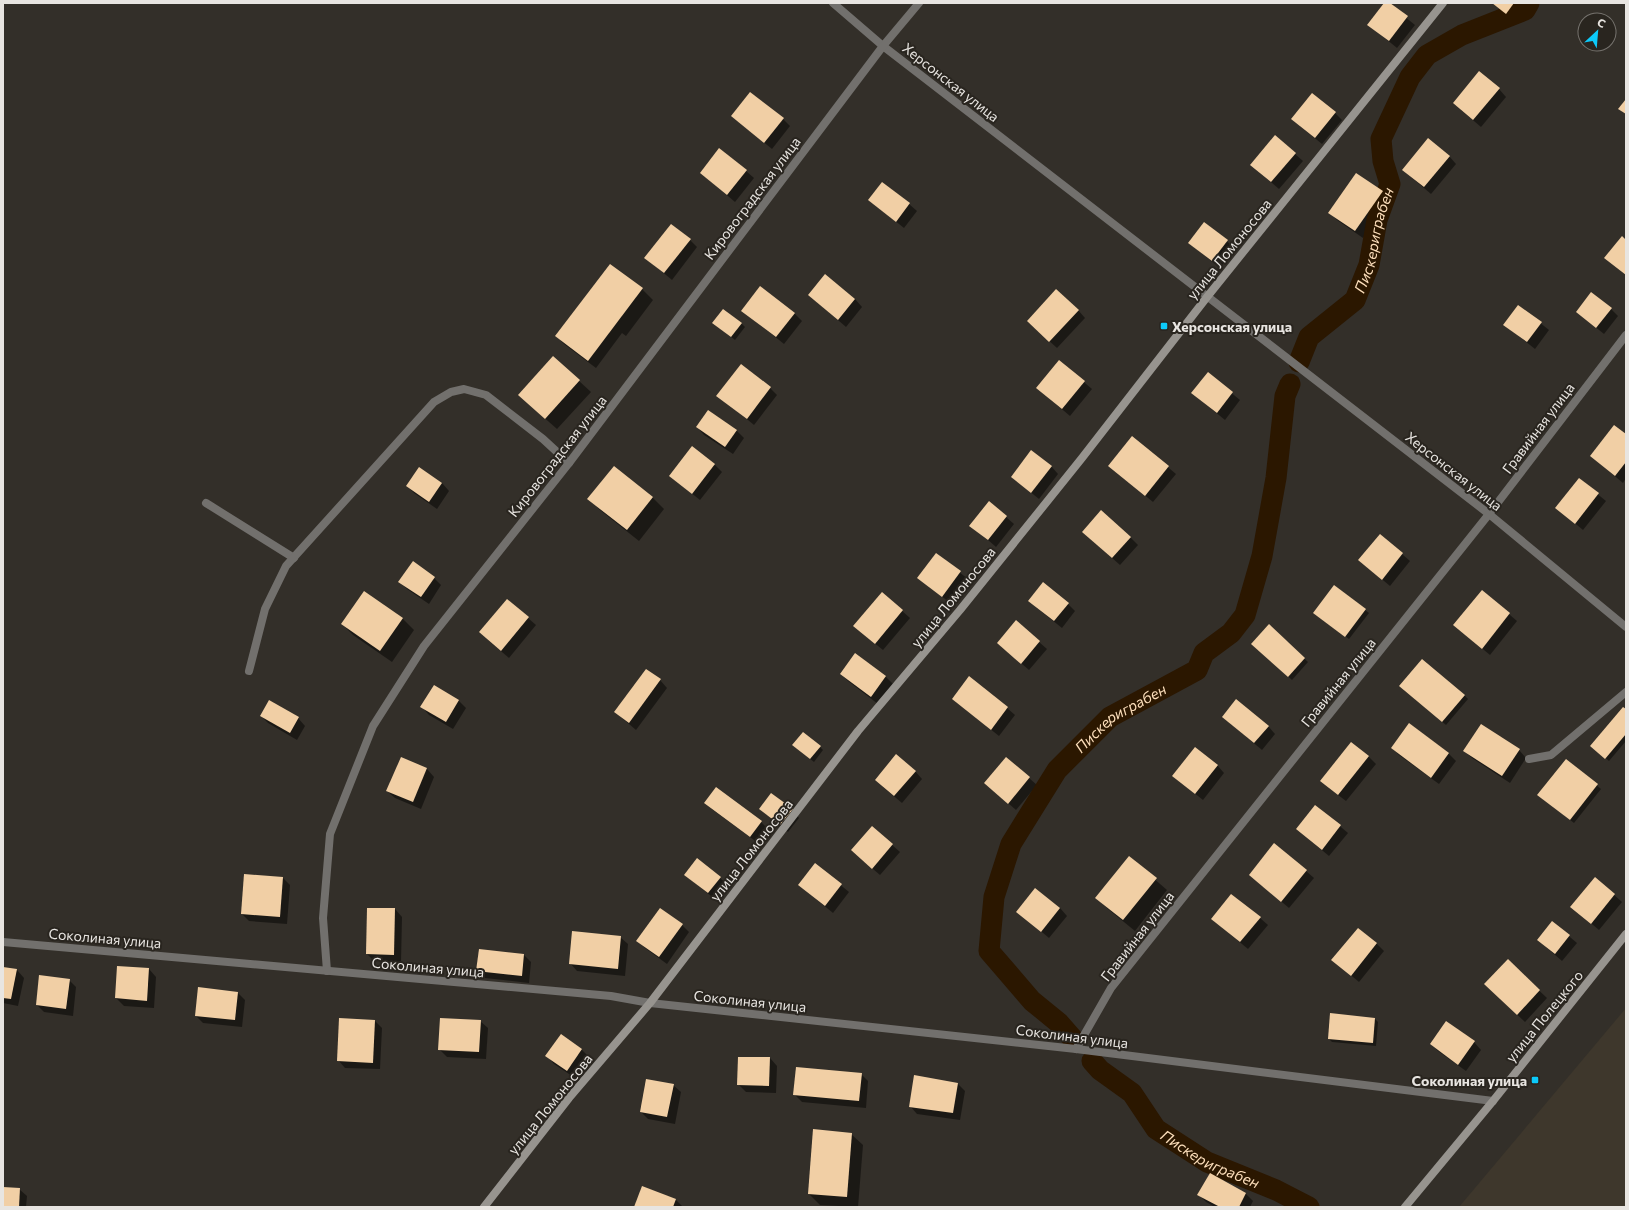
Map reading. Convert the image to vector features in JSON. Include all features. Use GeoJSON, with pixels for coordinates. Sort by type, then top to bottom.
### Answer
{"type":"FeatureCollection","features":[{"type":"Feature","properties":{"kind":"street","name":"Херсонская улица"},"geometry":{"type":"LineString","coordinates":[[833,3],[884,46],[1489,514],[1626,627]]}},
{"type":"Feature","properties":{"kind":"street","name":"Кировоградская улица"},"geometry":{"type":"LineString","coordinates":[[327,971],[323,918],[330,834],[373,726],[424,646],[569,463],[884,46],[919,3]]}},
{"type":"Feature","properties":{"kind":"street","name":"улица Ломоносова"},"geometry":{"type":"LineString","coordinates":[[484,1207],[569,1098],[650,1003],[858,732],[960,610],[1082,458],[1207,296],[1443,3]]}},
{"type":"Feature","properties":{"kind":"street","name":"Гравийная улица"},"geometry":{"type":"LineString","coordinates":[[1076,1049],[1111,988],[1489,514],[1626,335]]}},
{"type":"Feature","properties":{"kind":"street"},"geometry":{"type":"LineString","coordinates":[[249,671],[265,609],[286,566],[434,402],[451,392],[464,389],[486,395],[543,439],[569,463]]}},
{"type":"Feature","properties":{"kind":"street"},"geometry":{"type":"LineString","coordinates":[[206,503],[294,558]]}},
{"type":"Feature","properties":{"kind":"street"},"geometry":{"type":"LineString","coordinates":[[1529,759],[1551,755],[1626,692]]}},
{"type":"Feature","properties":{"kind":"street","name":"улица Полецкого"},"geometry":{"type":"LineString","coordinates":[[1405,1207],[1493,1101],[1626,934]]}},
{"type":"Feature","properties":{"kind":"street","name":"Соколиная улица"},"geometry":{"type":"LineString","coordinates":[[3,942],[611,996],[650,1003],[1076,1049],[1493,1101]]}},
{"type":"Feature","properties":{"kind":"shaded area"},"geometry":{"type":"Polygon","coordinates":[[[1626,1008],[1626,1207],[1459,1207],[1626,1008]]]}},
{"type":"Feature","properties":{"kind":"building"},"geometry":{"type":"Polygon","coordinates":[[[1384,3],[1390,3],[1408,16],[1389,41],[1367,25],[1384,3]]]}},
{"type":"Feature","properties":{"kind":"building"},"geometry":{"type":"Polygon","coordinates":[[[1492,3],[1514,3],[1506,14],[1492,3]]]}},
{"type":"Feature","properties":{"kind":"building"},"geometry":{"type":"Polygon","coordinates":[[[1479,71],[1500,88],[1473,120],[1453,103],[1479,71]]]}},
{"type":"Feature","properties":{"kind":"building"},"geometry":{"type":"Polygon","coordinates":[[[750,92],[784,118],[764,143],[731,116],[750,92]]]}},
{"type":"Feature","properties":{"kind":"building"},"geometry":{"type":"Polygon","coordinates":[[[1312,93],[1336,112],[1315,138],[1291,119],[1312,93]]]}},
{"type":"Feature","properties":{"kind":"building"},"geometry":{"type":"Polygon","coordinates":[[[1626,99],[1626,114],[1618,109],[1626,99]]]}},
{"type":"Feature","properties":{"kind":"building"},"geometry":{"type":"Polygon","coordinates":[[[1275,135],[1296,153],[1271,182],[1250,165],[1275,135]]]}},
{"type":"Feature","properties":{"kind":"building"},"geometry":{"type":"Polygon","coordinates":[[[1428,138],[1450,156],[1424,187],[1402,170],[1428,138]]]}},
{"type":"Feature","properties":{"kind":"building"},"geometry":{"type":"Polygon","coordinates":[[[719,148],[747,170],[727,195],[700,173],[719,148]]]}},
{"type":"Feature","properties":{"kind":"building"},"geometry":{"type":"Polygon","coordinates":[[[1356,173],[1383,191],[1355,231],[1328,213],[1356,173]]]}},
{"type":"Feature","properties":{"kind":"building"},"geometry":{"type":"Polygon","coordinates":[[[882,182],[910,203],[896,222],[868,200],[882,182]]]}},
{"type":"Feature","properties":{"kind":"building"},"geometry":{"type":"Polygon","coordinates":[[[1204,222],[1228,240],[1212,261],[1188,243],[1204,222]]]}},
{"type":"Feature","properties":{"kind":"building"},"geometry":{"type":"Polygon","coordinates":[[[671,224],[691,239],[664,273],[644,258],[671,224]]]}},
{"type":"Feature","properties":{"kind":"building"},"geometry":{"type":"Polygon","coordinates":[[[1622,236],[1626,240],[1626,275],[1604,258],[1622,236]]]}},
{"type":"Feature","properties":{"kind":"building"},"geometry":{"type":"Polygon","coordinates":[[[610,264],[643,288],[588,361],[555,336],[610,264]]]}},
{"type":"Feature","properties":{"kind":"building"},"geometry":{"type":"Polygon","coordinates":[[[825,274],[855,299],[838,320],[808,295],[825,274]]]}},
{"type":"Feature","properties":{"kind":"building"},"geometry":{"type":"Polygon","coordinates":[[[760,286],[795,313],[776,337],[741,311],[760,286]]]}},
{"type":"Feature","properties":{"kind":"building"},"geometry":{"type":"Polygon","coordinates":[[[1056,289],[1079,310],[1049,342],[1027,321],[1056,289]]]}},
{"type":"Feature","properties":{"kind":"building"},"geometry":{"type":"Polygon","coordinates":[[[1591,292],[1612,308],[1596,328],[1576,312],[1591,292]]]}},
{"type":"Feature","properties":{"kind":"building"},"geometry":{"type":"Polygon","coordinates":[[[1518,305],[1542,322],[1527,342],[1503,325],[1518,305]]]}},
{"type":"Feature","properties":{"kind":"building"},"geometry":{"type":"Polygon","coordinates":[[[723,309],[742,323],[731,337],[712,323],[723,309]]]}},
{"type":"Feature","properties":{"kind":"building"},"geometry":{"type":"Polygon","coordinates":[[[553,356],[580,380],[545,419],[518,395],[553,356]]]}},
{"type":"Feature","properties":{"kind":"building"},"geometry":{"type":"Polygon","coordinates":[[[1059,360],[1085,381],[1062,409],[1036,388],[1059,360]]]}},
{"type":"Feature","properties":{"kind":"building"},"geometry":{"type":"Polygon","coordinates":[[[741,364],[771,387],[747,419],[716,396],[741,364]]]}},
{"type":"Feature","properties":{"kind":"building"},"geometry":{"type":"Polygon","coordinates":[[[1208,372],[1233,392],[1217,413],[1191,393],[1208,372]]]}},
{"type":"Feature","properties":{"kind":"building"},"geometry":{"type":"Polygon","coordinates":[[[708,410],[737,430],[725,447],[696,427],[708,410]]]}},
{"type":"Feature","properties":{"kind":"building"},"geometry":{"type":"Polygon","coordinates":[[[1614,425],[1626,434],[1626,462],[1615,476],[1590,456],[1614,425]]]}},
{"type":"Feature","properties":{"kind":"building"},"geometry":{"type":"Polygon","coordinates":[[[1132,436],[1169,466],[1145,496],[1108,466],[1132,436]]]}},
{"type":"Feature","properties":{"kind":"building"},"geometry":{"type":"Polygon","coordinates":[[[692,446],[715,464],[692,494],[669,476],[692,446]]]}},
{"type":"Feature","properties":{"kind":"building"},"geometry":{"type":"Polygon","coordinates":[[[1031,450],[1052,466],[1031,493],[1011,477],[1031,450]]]}},
{"type":"Feature","properties":{"kind":"building"},"geometry":{"type":"Polygon","coordinates":[[[614,466],[653,497],[627,530],[587,499],[614,466]]]}},
{"type":"Feature","properties":{"kind":"building"},"geometry":{"type":"Polygon","coordinates":[[[419,467],[442,483],[429,502],[406,486],[419,467]]]}},
{"type":"Feature","properties":{"kind":"building"},"geometry":{"type":"Polygon","coordinates":[[[1579,478],[1599,493],[1575,524],[1555,508],[1579,478]]]}},
{"type":"Feature","properties":{"kind":"building"},"geometry":{"type":"Polygon","coordinates":[[[989,501],[1007,516],[988,540],[969,526],[989,501]]]}},
{"type":"Feature","properties":{"kind":"building"},"geometry":{"type":"Polygon","coordinates":[[[1101,510],[1131,537],[1112,558],[1082,532],[1101,510]]]}},
{"type":"Feature","properties":{"kind":"building"},"geometry":{"type":"Polygon","coordinates":[[[1380,534],[1403,553],[1382,580],[1358,560],[1380,534]]]}},
{"type":"Feature","properties":{"kind":"building"},"geometry":{"type":"Polygon","coordinates":[[[936,553],[961,571],[942,597],[917,578],[936,553]]]}},
{"type":"Feature","properties":{"kind":"building"},"geometry":{"type":"Polygon","coordinates":[[[413,561],[435,577],[421,597],[398,582],[413,561]]]}},
{"type":"Feature","properties":{"kind":"building"},"geometry":{"type":"Polygon","coordinates":[[[1043,582],[1069,603],[1054,621],[1028,601],[1043,582]]]}},
{"type":"Feature","properties":{"kind":"building"},"geometry":{"type":"Polygon","coordinates":[[[1334,585],[1366,609],[1345,637],[1313,613],[1334,585]]]}},
{"type":"Feature","properties":{"kind":"building"},"geometry":{"type":"Polygon","coordinates":[[[1482,590],[1510,613],[1482,649],[1453,625],[1482,590]]]}},
{"type":"Feature","properties":{"kind":"building"},"geometry":{"type":"Polygon","coordinates":[[[364,591],[403,618],[380,651],[341,624],[364,591]]]}},
{"type":"Feature","properties":{"kind":"building"},"geometry":{"type":"Polygon","coordinates":[[[882,592],[903,610],[875,644],[853,626],[882,592]]]}},
{"type":"Feature","properties":{"kind":"building"},"geometry":{"type":"Polygon","coordinates":[[[507,599],[529,617],[501,651],[479,632],[507,599]]]}},
{"type":"Feature","properties":{"kind":"building"},"geometry":{"type":"Polygon","coordinates":[[[1016,620],[1040,641],[1021,664],[997,643],[1016,620]]]}},
{"type":"Feature","properties":{"kind":"building"},"geometry":{"type":"Polygon","coordinates":[[[1269,624],[1305,658],[1288,677],[1251,644],[1269,624]]]}},
{"type":"Feature","properties":{"kind":"building"},"geometry":{"type":"Polygon","coordinates":[[[855,653],[886,676],[871,697],[840,674],[855,653]]]}},
{"type":"Feature","properties":{"kind":"building"},"geometry":{"type":"Polygon","coordinates":[[[1422,659],[1465,695],[1442,722],[1399,686],[1422,659]]]}},
{"type":"Feature","properties":{"kind":"building"},"geometry":{"type":"Polygon","coordinates":[[[646,669],[661,679],[629,723],[614,712],[646,669]]]}},
{"type":"Feature","properties":{"kind":"building"},"geometry":{"type":"Polygon","coordinates":[[[969,676],[1008,707],[991,730],[952,699],[969,676]]]}},
{"type":"Feature","properties":{"kind":"building"},"geometry":{"type":"Polygon","coordinates":[[[434,685],[459,700],[446,722],[420,707],[434,685]]]}},
{"type":"Feature","properties":{"kind":"building"},"geometry":{"type":"Polygon","coordinates":[[[1236,699],[1269,726],[1254,743],[1222,717],[1236,699]]]}},
{"type":"Feature","properties":{"kind":"building"},"geometry":{"type":"Polygon","coordinates":[[[269,700],[299,717],[290,733],[260,716],[269,700]]]}},
{"type":"Feature","properties":{"kind":"building"},"geometry":{"type":"Polygon","coordinates":[[[1623,707],[1626,709],[1626,734],[1605,759],[1590,746],[1623,707]]]}},
{"type":"Feature","properties":{"kind":"building"},"geometry":{"type":"Polygon","coordinates":[[[1409,723],[1449,753],[1431,778],[1391,748],[1409,723]]]}},
{"type":"Feature","properties":{"kind":"building"},"geometry":{"type":"Polygon","coordinates":[[[1481,724],[1520,749],[1502,776],[1463,751],[1481,724]]]}},
{"type":"Feature","properties":{"kind":"building"},"geometry":{"type":"Polygon","coordinates":[[[803,732],[821,746],[810,759],[792,745],[803,732]]]}},
{"type":"Feature","properties":{"kind":"building"},"geometry":{"type":"Polygon","coordinates":[[[1351,742],[1369,756],[1338,795],[1320,781],[1351,742]]]}},
{"type":"Feature","properties":{"kind":"building"},"geometry":{"type":"Polygon","coordinates":[[[1195,747],[1218,765],[1195,794],[1172,776],[1195,747]]]}},
{"type":"Feature","properties":{"kind":"building"},"geometry":{"type":"Polygon","coordinates":[[[896,754],[916,771],[894,796],[875,780],[896,754]]]}},
{"type":"Feature","properties":{"kind":"building"},"geometry":{"type":"Polygon","coordinates":[[[401,757],[427,768],[413,802],[386,791],[401,757]]]}},
{"type":"Feature","properties":{"kind":"building"},"geometry":{"type":"Polygon","coordinates":[[[1006,757],[1030,777],[1008,804],[984,783],[1006,757]]]}},
{"type":"Feature","properties":{"kind":"building"},"geometry":{"type":"Polygon","coordinates":[[[1566,759],[1598,784],[1570,820],[1537,795],[1566,759]]]}},
{"type":"Feature","properties":{"kind":"building"},"geometry":{"type":"Polygon","coordinates":[[[716,787],[762,821],[750,837],[704,803],[716,787]]]}},
{"type":"Feature","properties":{"kind":"building"},"geometry":{"type":"Polygon","coordinates":[[[771,793],[793,809],[780,825],[759,809],[771,793]]]}},
{"type":"Feature","properties":{"kind":"building"},"geometry":{"type":"Polygon","coordinates":[[[1315,805],[1341,825],[1322,850],[1296,829],[1315,805]]]}},
{"type":"Feature","properties":{"kind":"building"},"geometry":{"type":"Polygon","coordinates":[[[872,826],[893,844],[872,869],[851,850],[872,826]]]}},
{"type":"Feature","properties":{"kind":"building"},"geometry":{"type":"Polygon","coordinates":[[[1274,843],[1307,870],[1281,902],[1249,875],[1274,843]]]}},
{"type":"Feature","properties":{"kind":"building"},"geometry":{"type":"Polygon","coordinates":[[[1129,856],[1157,878],[1123,920],[1095,898],[1129,856]]]}},
{"type":"Feature","properties":{"kind":"building"},"geometry":{"type":"Polygon","coordinates":[[[697,858],[721,877],[708,893],[684,875],[697,858]]]}},
{"type":"Feature","properties":{"kind":"building"},"geometry":{"type":"Polygon","coordinates":[[[815,863],[842,884],[825,906],[798,885],[815,863]]]}},
{"type":"Feature","properties":{"kind":"building"},"geometry":{"type":"Polygon","coordinates":[[[244,874],[283,877],[280,917],[241,914],[244,874]]]}},
{"type":"Feature","properties":{"kind":"building"},"geometry":{"type":"Polygon","coordinates":[[[1595,877],[1615,894],[1591,924],[1570,907],[1595,877]]]}},
{"type":"Feature","properties":{"kind":"building"},"geometry":{"type":"Polygon","coordinates":[[[1035,888],[1060,908],[1041,932],[1016,912],[1035,888]]]}},
{"type":"Feature","properties":{"kind":"building"},"geometry":{"type":"Polygon","coordinates":[[[1231,894],[1261,917],[1240,942],[1211,919],[1231,894]]]}},
{"type":"Feature","properties":{"kind":"building"},"geometry":{"type":"Polygon","coordinates":[[[367,908],[395,908],[394,955],[366,954],[367,908]]]}},
{"type":"Feature","properties":{"kind":"building"},"geometry":{"type":"Polygon","coordinates":[[[660,908],[683,924],[659,957],[636,941],[660,908]]]}},
{"type":"Feature","properties":{"kind":"building"},"geometry":{"type":"Polygon","coordinates":[[[1552,921],[1570,935],[1555,954],[1537,940],[1552,921]]]}},
{"type":"Feature","properties":{"kind":"building"},"geometry":{"type":"Polygon","coordinates":[[[1358,928],[1377,943],[1351,976],[1331,960],[1358,928]]]}},
{"type":"Feature","properties":{"kind":"building"},"geometry":{"type":"Polygon","coordinates":[[[572,931],[621,936],[618,969],[569,964],[572,931]]]}},
{"type":"Feature","properties":{"kind":"building"},"geometry":{"type":"Polygon","coordinates":[[[479,949],[524,954],[522,976],[476,971],[479,949]]]}},
{"type":"Feature","properties":{"kind":"building"},"geometry":{"type":"Polygon","coordinates":[[[1508,959],[1540,990],[1517,1015],[1484,984],[1508,959]]]}},
{"type":"Feature","properties":{"kind":"building"},"geometry":{"type":"Polygon","coordinates":[[[117,966],[149,968],[147,1001],[115,998],[117,966]]]}},
{"type":"Feature","properties":{"kind":"building"},"geometry":{"type":"Polygon","coordinates":[[[3,967],[17,969],[11,999],[3,998],[3,967]]]}},
{"type":"Feature","properties":{"kind":"building"},"geometry":{"type":"Polygon","coordinates":[[[39,975],[70,979],[66,1009],[36,1005],[39,975]]]}},
{"type":"Feature","properties":{"kind":"building"},"geometry":{"type":"Polygon","coordinates":[[[198,987],[238,992],[235,1020],[195,1016],[198,987]]]}},
{"type":"Feature","properties":{"kind":"building"},"geometry":{"type":"Polygon","coordinates":[[[1330,1013],[1375,1018],[1373,1043],[1328,1039],[1330,1013]]]}},
{"type":"Feature","properties":{"kind":"building"},"geometry":{"type":"Polygon","coordinates":[[[339,1018],[375,1020],[373,1063],[337,1061],[339,1018]]]}},
{"type":"Feature","properties":{"kind":"building"},"geometry":{"type":"Polygon","coordinates":[[[440,1018],[481,1020],[479,1052],[438,1050],[440,1018]]]}},
{"type":"Feature","properties":{"kind":"building"},"geometry":{"type":"Polygon","coordinates":[[[1446,1021],[1475,1041],[1458,1065],[1430,1044],[1446,1021]]]}},
{"type":"Feature","properties":{"kind":"building"},"geometry":{"type":"Polygon","coordinates":[[[561,1034],[582,1049],[567,1071],[545,1056],[561,1034]]]}},
{"type":"Feature","properties":{"kind":"building"},"geometry":{"type":"Polygon","coordinates":[[[738,1057],[770,1057],[769,1086],[737,1085],[738,1057]]]}},
{"type":"Feature","properties":{"kind":"building"},"geometry":{"type":"Polygon","coordinates":[[[796,1067],[862,1073],[859,1101],[793,1095],[796,1067]]]}},
{"type":"Feature","properties":{"kind":"building"},"geometry":{"type":"Polygon","coordinates":[[[914,1075],[958,1083],[953,1113],[909,1107],[914,1075]]]}},
{"type":"Feature","properties":{"kind":"building"},"geometry":{"type":"Polygon","coordinates":[[[646,1079],[674,1084],[667,1117],[640,1112],[646,1079]]]}},
{"type":"Feature","properties":{"kind":"building"},"geometry":{"type":"Polygon","coordinates":[[[813,1129],[852,1133],[847,1197],[808,1194],[813,1129]]]}},
{"type":"Feature","properties":{"kind":"building"},"geometry":{"type":"Polygon","coordinates":[[[1210,1173],[1246,1193],[1239,1207],[1220,1207],[1197,1195],[1210,1173]]]}},
{"type":"Feature","properties":{"kind":"building"},"geometry":{"type":"Polygon","coordinates":[[[642,1186],[676,1199],[673,1207],[634,1207],[642,1186]]]}},
{"type":"Feature","properties":{"kind":"building"},"geometry":{"type":"Polygon","coordinates":[[[3,1187],[20,1188],[19,1207],[3,1207],[3,1187]]]}},
{"type":"Feature","properties":{"kind":"waterway","name":"Пискериграбен"},"geometry":{"type":"LineString","coordinates":[[1299,362],[1309,337],[1355,300],[1369,265],[1377,220],[1390,184],[1383,161],[1381,139],[1410,77],[1427,55],[1462,35],[1525,10],[1529,3]]}},
{"type":"Feature","properties":{"kind":"waterway","name":"Пискериграбен"},"geometry":{"type":"LineString","coordinates":[[1073,1039],[1059,1023],[1032,1001],[989,951],[994,897],[1011,844],[1057,770],[1110,717],[1197,670],[1204,653],[1231,633],[1245,615],[1262,556],[1276,478],[1285,396],[1290,384]]}},
{"type":"Feature","properties":{"kind":"waterway","name":"Пискериграбен"},"geometry":{"type":"LineString","coordinates":[[1092,1061],[1100,1070],[1132,1093],[1156,1129],[1207,1162],[1276,1190],[1309,1207]]}},
{"type":"Feature","properties":{"kind":"place","name":"Херсонская улица"},"geometry":{"type":"Point","coordinates":[1164,326]}},
{"type":"Feature","properties":{"kind":"place","name":"Соколиная улица"},"geometry":{"type":"Point","coordinates":[1535,1080]}}]}
